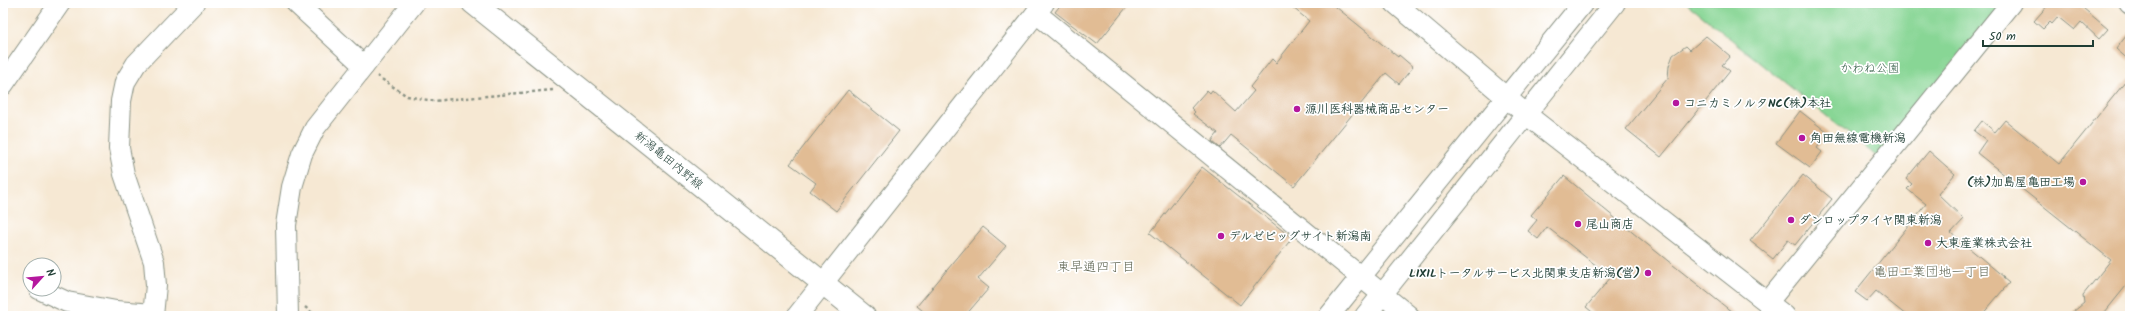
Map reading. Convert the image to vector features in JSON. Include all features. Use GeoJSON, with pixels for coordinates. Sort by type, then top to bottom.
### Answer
{"type":"FeatureCollection","features":[{"type":"Feature","properties":{"kind":"main road","name":"新潟亀田内野線"},"geometry":{"type":"LineString","coordinates":[[473,3],[864,316]]}},
{"type":"Feature","properties":{"kind":"street"},"geometry":{"type":"LineString","coordinates":[[3,85],[60,3]]}},
{"type":"Feature","properties":{"kind":"street"},"geometry":{"type":"LineString","coordinates":[[56,297],[67,302],[116,311],[153,315],[156,285],[154,262],[124,174],[120,148],[121,101],[125,82],[136,64],[194,3]]}},
{"type":"Feature","properties":{"kind":"street"},"geometry":{"type":"LineString","coordinates":[[296,3],[364,66]]}},
{"type":"Feature","properties":{"kind":"street"},"geometry":{"type":"LineString","coordinates":[[288,316],[286,224],[292,188],[302,154],[315,128],[414,3]]}},
{"type":"Feature","properties":{"kind":"street"},"geometry":{"type":"LineString","coordinates":[[1395,3],[1507,98],[1785,316]]}},
{"type":"Feature","properties":{"kind":"street"},"geometry":{"type":"LineString","coordinates":[[1329,316],[1584,3]]}},
{"type":"Feature","properties":{"kind":"street"},"geometry":{"type":"LineString","coordinates":[[1365,316],[1615,3]]}},
{"type":"Feature","properties":{"kind":"street"},"geometry":{"type":"LineString","coordinates":[[1768,302],[2012,3]]}},
{"type":"Feature","properties":{"kind":"street"},"geometry":{"type":"LineString","coordinates":[[797,316],[824,284],[1040,8],[1359,278],[1409,316]]}},
{"type":"Feature","properties":{"kind":"path"},"geometry":{"type":"LineString","coordinates":[[364,66],[407,96],[433,101],[563,89],[570,81]]}},
{"type":"Feature","properties":{"kind":"green space","name":"かわね公園"},"geometry":{"type":"Polygon","coordinates":[[[1686,3],[2005,3],[1880,159],[1686,3]]]}},
{"type":"Feature","properties":{"kind":"building"},"geometry":{"type":"Polygon","coordinates":[[[1062,3],[1130,3],[1097,44],[1055,12],[1062,3]]]}},
{"type":"Feature","properties":{"kind":"building","name":"源川医科器械商品センター"},"geometry":{"type":"Polygon","coordinates":[[[1287,3],[1331,3],[1398,57],[1399,55],[1413,67],[1399,84],[1386,73],[1294,186],[1231,135],[1220,148],[1212,141],[1218,133],[1193,114],[1195,112],[1191,108],[1207,90],[1210,93],[1212,90],[1236,112],[1254,91],[1250,87],[1272,59],[1276,63],[1309,21],[1287,3]]]}},
{"type":"Feature","properties":{"kind":"building"},"geometry":{"type":"Polygon","coordinates":[[[2050,3],[2077,3],[2108,29],[2099,39],[2081,22],[2074,30],[2058,17],[2052,24],[2050,22],[2043,29],[2034,21],[2050,3]]]}},
{"type":"Feature","properties":{"kind":"building"},"geometry":{"type":"Polygon","coordinates":[[[2130,31],[2130,61],[2116,49],[2130,31]]]}},
{"type":"Feature","properties":{"kind":"building","name":"コニカミノルタNC(株)本社"},"geometry":{"type":"Polygon","coordinates":[[[1706,36],[1730,56],[1722,65],[1730,71],[1661,157],[1626,129],[1668,78],[1669,66],[1673,55],[1686,46],[1690,50],[1706,36]]]}},
{"type":"Feature","properties":{"kind":"building","name":"(株)加島屋亀田工場"},"geometry":{"type":"Polygon","coordinates":[[[2130,76],[2130,281],[2105,312],[2098,316],[2068,316],[2084,303],[2083,295],[2111,260],[1977,153],[1986,140],[1974,131],[1982,121],[1995,132],[2005,120],[2059,164],[2130,76]]]}},
{"type":"Feature","properties":{"kind":"building"},"geometry":{"type":"Polygon","coordinates":[[[848,90],[899,131],[836,211],[810,191],[816,183],[790,164],[848,90]]]}},
{"type":"Feature","properties":{"kind":"building","name":"角田無線電機新潟"},"geometry":{"type":"Polygon","coordinates":[[[1800,111],[1828,133],[1817,148],[1822,152],[1810,168],[1776,143],[1800,111]]]}},
{"type":"Feature","properties":{"kind":"building","name":"大東産業株式会社"},"geometry":{"type":"Polygon","coordinates":[[[1929,151],[1955,174],[1938,194],[1964,219],[1951,233],[2004,277],[2003,278],[2009,283],[1981,316],[1907,316],[1876,291],[1867,301],[1855,292],[1926,204],[1907,189],[1912,184],[1906,179],[1929,151]]]}},
{"type":"Feature","properties":{"kind":"building","name":"デルゼビッグサイト新潟南"},"geometry":{"type":"Polygon","coordinates":[[[1202,167],[1292,238],[1240,305],[1150,233],[1202,167]]]}},
{"type":"Feature","properties":{"kind":"building","name":"ダンロップタイヤ関東新潟"},"geometry":{"type":"Polygon","coordinates":[[[1803,175],[1832,199],[1795,245],[1788,240],[1773,259],[1750,241],[1803,175]]]}},
{"type":"Feature","properties":{"kind":"building"},"geometry":{"type":"Polygon","coordinates":[[[1564,176],[1737,316],[1597,316],[1586,307],[1611,277],[1547,227],[1538,239],[1528,231],[1537,220],[1531,215],[1564,176]]]}},
{"type":"Feature","properties":{"kind":"building"},"geometry":{"type":"Polygon","coordinates":[[[983,227],[1006,246],[978,279],[989,288],[965,316],[929,316],[917,306],[983,227]]]}},
{"type":"Feature","properties":{"kind":"place","name":"コニカミノルタNC(株)本社"},"geometry":{"type":"Point","coordinates":[1676,103]}},
{"type":"Feature","properties":{"kind":"place","name":"源川医科器械商品センター"},"geometry":{"type":"Point","coordinates":[1297,109]}},
{"type":"Feature","properties":{"kind":"place","name":"角田無線電機新潟"},"geometry":{"type":"Point","coordinates":[1802,138]}},
{"type":"Feature","properties":{"kind":"place","name":"(株)加島屋亀田工場"},"geometry":{"type":"Point","coordinates":[2083,182]}},
{"type":"Feature","properties":{"kind":"place","name":"ダンロップタイヤ関東新潟"},"geometry":{"type":"Point","coordinates":[1791,220]}},
{"type":"Feature","properties":{"kind":"place","name":"尾山商店"},"geometry":{"type":"Point","coordinates":[1578,224]}},
{"type":"Feature","properties":{"kind":"place","name":"デルゼビッグサイト新潟南"},"geometry":{"type":"Point","coordinates":[1221,236]}},
{"type":"Feature","properties":{"kind":"place","name":"大東産業株式会社"},"geometry":{"type":"Point","coordinates":[1928,243]}},
{"type":"Feature","properties":{"kind":"place","name":"LIXILトータルサービス北関東支店新潟(営)"},"geometry":{"type":"Point","coordinates":[1648,273]}},
{"type":"Feature","properties":{"kind":"district","name":"東早通四丁目"},"geometry":{"type":"Point","coordinates":[1096,266]}},
{"type":"Feature","properties":{"kind":"district","name":"亀田工業団地一丁目"},"geometry":{"type":"Point","coordinates":[1932,271]}}]}
